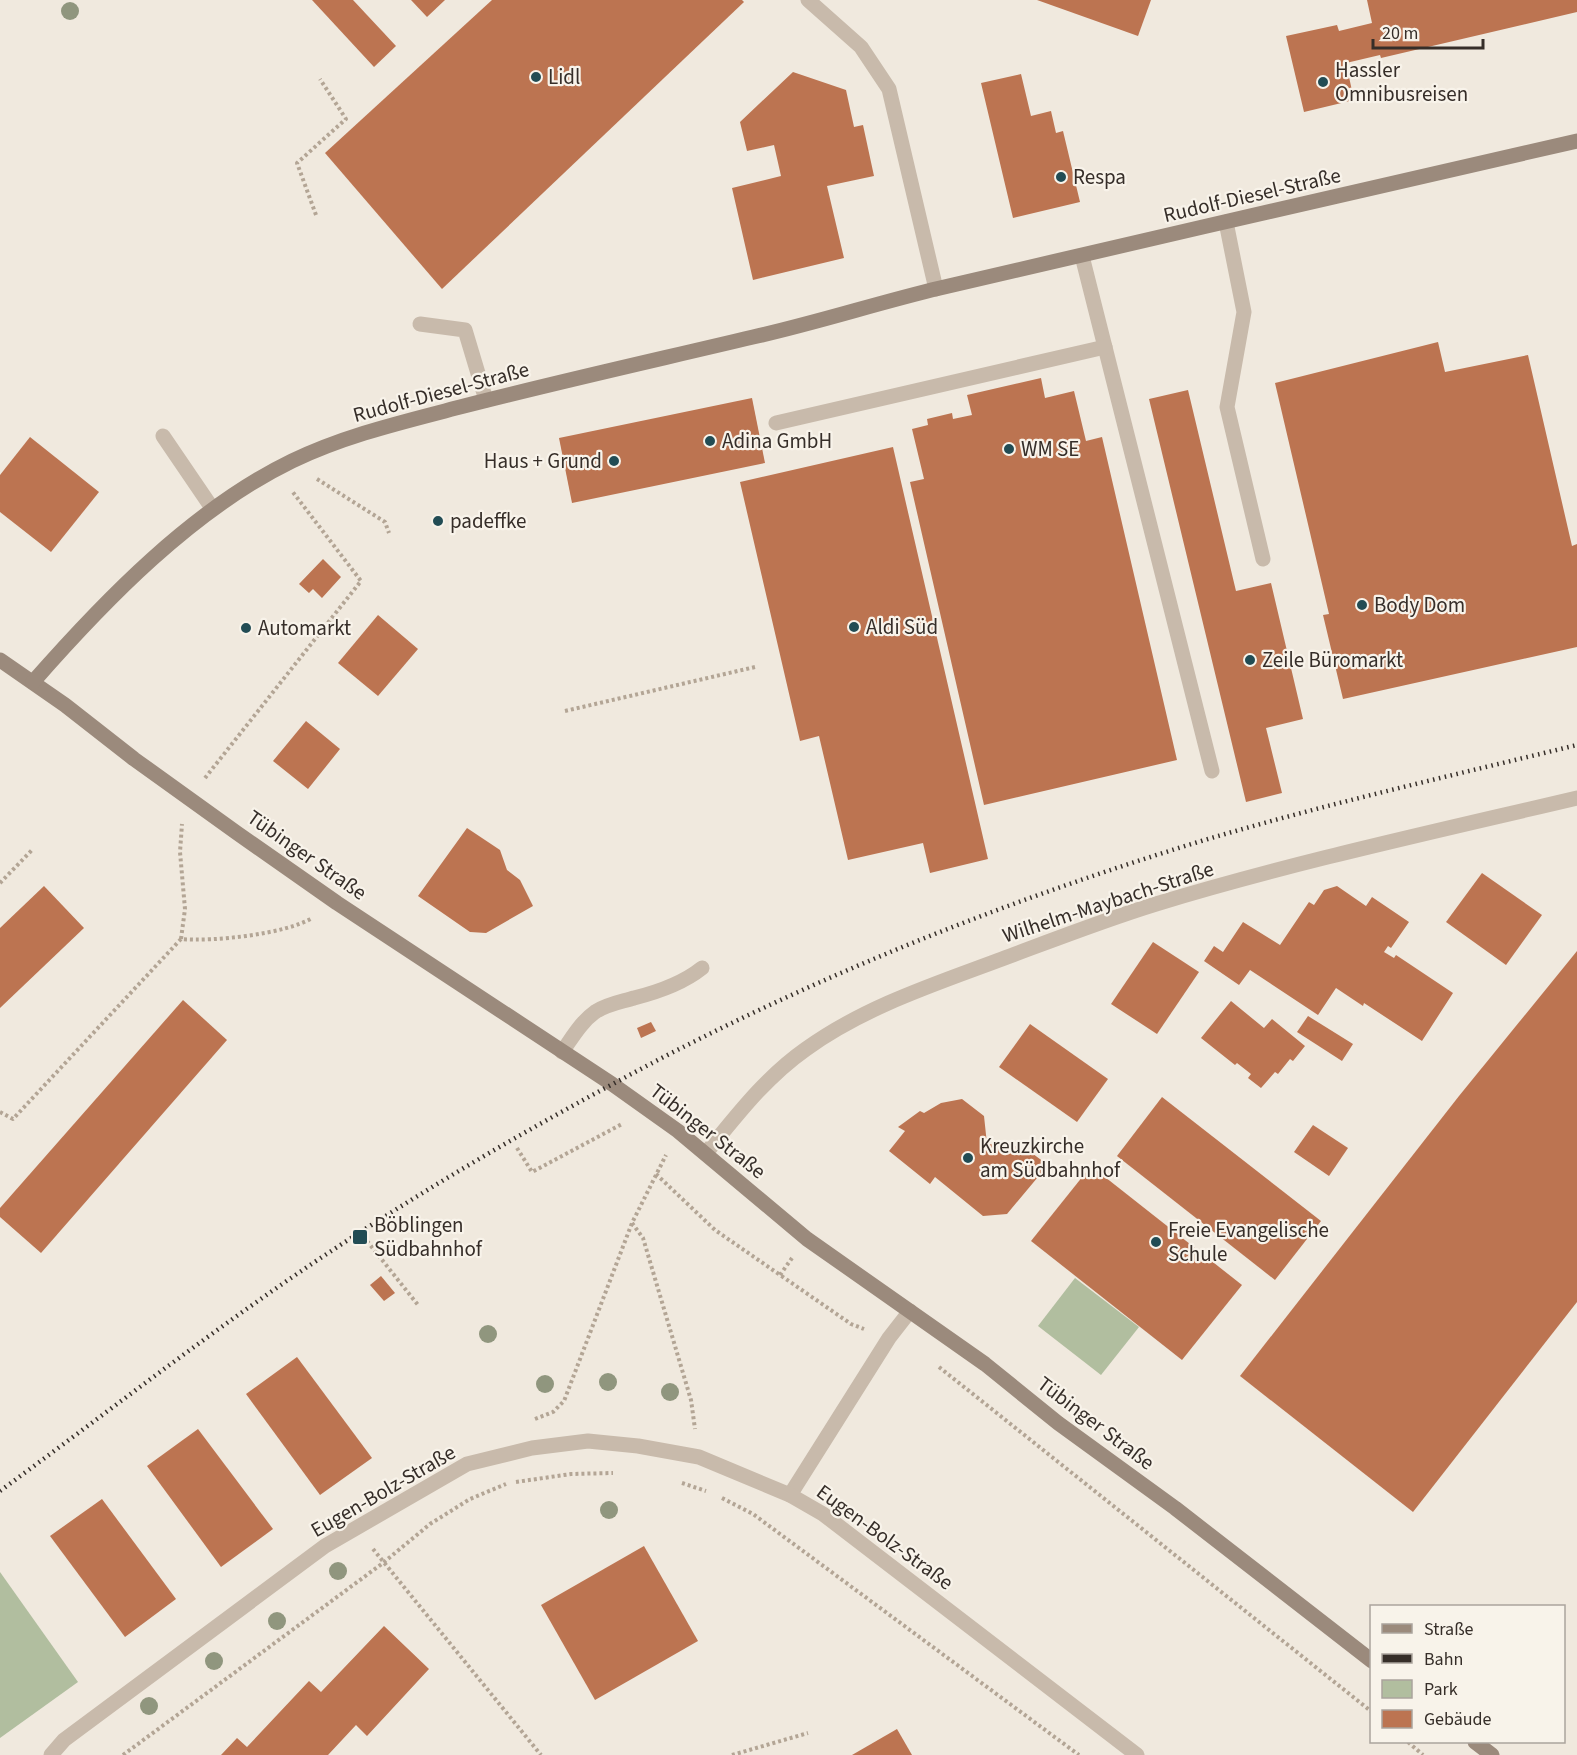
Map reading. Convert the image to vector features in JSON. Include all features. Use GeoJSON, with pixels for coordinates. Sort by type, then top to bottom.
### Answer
{"type":"FeatureCollection","features":[{"type":"Feature","properties":{"kind":"main road","name":"Rudolf-Diesel-Straße"},"geometry":{"type":"LineString","coordinates":[[33,682],[58,653],[127,584],[212,508],[240,489],[292,461],[354,435],[486,400],[761,336],[936,289],[1577,141]]}},
{"type":"Feature","properties":{"kind":"main road","name":"Tübinger Straße"},"geometry":{"type":"LineString","coordinates":[[0,660],[337,903],[650,1110],[706,1153],[807,1239],[986,1364],[1058,1424],[1175,1508],[1370,1660]]}},
{"type":"Feature","properties":{"kind":"main road"},"geometry":{"type":"LineString","coordinates":[[1476,1743],[1492,1755]]}},
{"type":"Feature","properties":{"kind":"street"},"geometry":{"type":"LineString","coordinates":[[808,0],[861,47],[889,89],[936,289]]}},
{"type":"Feature","properties":{"kind":"street"},"geometry":{"type":"LineString","coordinates":[[1226,222],[1244,312],[1227,407],[1263,560]]}},
{"type":"Feature","properties":{"kind":"street"},"geometry":{"type":"LineString","coordinates":[[1082,256],[1212,771]]}},
{"type":"Feature","properties":{"kind":"street"},"geometry":{"type":"LineString","coordinates":[[420,324],[465,330],[486,400]]}},
{"type":"Feature","properties":{"kind":"street"},"geometry":{"type":"LineString","coordinates":[[776,423],[1105,348]]}},
{"type":"Feature","properties":{"kind":"street"},"geometry":{"type":"LineString","coordinates":[[163,436],[212,508]]}},
{"type":"Feature","properties":{"kind":"street","name":"Wilhelm-Maybach-Straße"},"geometry":{"type":"LineString","coordinates":[[706,1153],[769,1077],[806,1048],[843,1026],[937,983],[1156,904],[1378,845],[1577,798]]}},
{"type":"Feature","properties":{"kind":"street"},"geometry":{"type":"LineString","coordinates":[[562,1052],[579,1028],[594,1013],[608,1005],[682,982],[702,968]]}},
{"type":"Feature","properties":{"kind":"street"},"geometry":{"type":"LineString","coordinates":[[790,1495],[889,1338],[910,1311]]}},
{"type":"Feature","properties":{"kind":"street","name":"Eugen-Bolz-Straße"},"geometry":{"type":"LineString","coordinates":[[51,1755],[64,1740],[130,1690],[325,1546],[356,1527],[389,1511],[467,1464],[532,1448],[588,1441],[699,1456],[790,1495],[823,1514],[1137,1755]]}},
{"type":"Feature","properties":{"kind":"path"},"geometry":{"type":"LineString","coordinates":[[316,215],[297,164],[346,119],[320,79]]}},
{"type":"Feature","properties":{"kind":"path"},"geometry":{"type":"LineString","coordinates":[[292,461],[330,489],[385,522],[389,533]]}},
{"type":"Feature","properties":{"kind":"path"},"geometry":{"type":"LineString","coordinates":[[0,1112],[13,1119],[181,939],[185,909],[180,832],[189,798],[361,581],[275,470]]}},
{"type":"Feature","properties":{"kind":"path"},"geometry":{"type":"LineString","coordinates":[[565,711],[755,667]]}},
{"type":"Feature","properties":{"kind":"path"},"geometry":{"type":"LineString","coordinates":[[0,883],[33,849]]}},
{"type":"Feature","properties":{"kind":"path"},"geometry":{"type":"LineString","coordinates":[[181,939],[197,940],[302,925],[337,903]]}},
{"type":"Feature","properties":{"kind":"path"},"geometry":{"type":"LineString","coordinates":[[517,1148],[532,1172],[650,1110]]}},
{"type":"Feature","properties":{"kind":"path"},"geometry":{"type":"LineString","coordinates":[[532,1448],[528,1422],[553,1412],[564,1401],[632,1223],[656,1174],[715,1230],[851,1324],[889,1338]]}},
{"type":"Feature","properties":{"kind":"path"},"geometry":{"type":"LineString","coordinates":[[632,1223],[643,1238],[691,1400],[699,1456]]}},
{"type":"Feature","properties":{"kind":"path"},"geometry":{"type":"LineString","coordinates":[[367,1241],[418,1305]]}},
{"type":"Feature","properties":{"kind":"path"},"geometry":{"type":"LineString","coordinates":[[933,1362],[1370,1711]]}},
{"type":"Feature","properties":{"kind":"path"},"geometry":{"type":"LineString","coordinates":[[123,1755],[383,1563],[430,1524],[470,1498],[506,1484],[571,1474],[615,1473]]}},
{"type":"Feature","properties":{"kind":"path"},"geometry":{"type":"LineString","coordinates":[[672,1480],[713,1494],[753,1514],[1079,1755]]}},
{"type":"Feature","properties":{"kind":"path"},"geometry":{"type":"LineString","coordinates":[[356,1527],[541,1755]]}},
{"type":"Feature","properties":{"kind":"path"},"geometry":{"type":"LineString","coordinates":[[732,1755],[808,1733]]}},
{"type":"Feature","properties":{"kind":"path"},"geometry":{"type":"LineString","coordinates":[[1409,1743],[1423,1755]]}},
{"type":"Feature","properties":{"kind":"green space"},"geometry":{"type":"Polygon","coordinates":[[[1075,1278],[1139,1327],[1101,1375],[1038,1326],[1075,1278]]]}},
{"type":"Feature","properties":{"kind":"green space"},"geometry":{"type":"Polygon","coordinates":[[[0,1572],[78,1682],[0,1738],[0,1572]]]}},
{"type":"Feature","properties":{"kind":"building"},"geometry":{"type":"Polygon","coordinates":[[[312,0],[353,0],[396,46],[374,67],[312,0]]]}},
{"type":"Feature","properties":{"kind":"building"},"geometry":{"type":"Polygon","coordinates":[[[411,0],[445,0],[427,17],[411,0]]]}},
{"type":"Feature","properties":{"kind":"building","name":"Lidl"},"geometry":{"type":"Polygon","coordinates":[[[492,0],[742,0],[744,2],[442,289],[325,153],[492,0]]]}},
{"type":"Feature","properties":{"kind":"building"},"geometry":{"type":"Polygon","coordinates":[[[1037,0],[1151,0],[1138,36],[1037,0]]]}},
{"type":"Feature","properties":{"kind":"building"},"geometry":{"type":"Polygon","coordinates":[[[1367,0],[1577,0],[1577,12],[1381,58],[1380,55],[1346,63],[1354,100],[1304,112],[1286,36],[1337,25],[1339,31],[1372,23],[1367,0]]]}},
{"type":"Feature","properties":{"kind":"building"},"geometry":{"type":"Polygon","coordinates":[[[793,72],[846,90],[854,127],[863,125],[874,176],[827,186],[844,258],[753,280],[732,188],[781,176],[774,145],[747,151],[740,122],[793,72]]]}},
{"type":"Feature","properties":{"kind":"building"},"geometry":{"type":"Polygon","coordinates":[[[1021,74],[1031,116],[1051,111],[1056,133],[1063,131],[1080,202],[1013,218],[981,83],[1021,74]]]}},
{"type":"Feature","properties":{"kind":"building"},"geometry":{"type":"Polygon","coordinates":[[[1438,342],[1445,372],[1528,355],[1572,546],[1577,544],[1577,647],[1343,699],[1323,615],[1329,614],[1275,383],[1438,342]]]}},
{"type":"Feature","properties":{"kind":"building"},"geometry":{"type":"Polygon","coordinates":[[[1041,378],[1045,398],[1074,391],[1086,441],[1102,437],[1177,760],[984,805],[910,482],[924,479],[912,429],[928,425],[927,419],[952,413],[953,419],[972,415],[967,395],[1041,378]]]}},
{"type":"Feature","properties":{"kind":"building"},"geometry":{"type":"Polygon","coordinates":[[[1188,390],[1236,591],[1271,583],[1303,719],[1266,728],[1282,793],[1246,802],[1149,399],[1188,390]]]}},
{"type":"Feature","properties":{"kind":"building"},"geometry":{"type":"Polygon","coordinates":[[[752,398],[765,463],[572,503],[559,438],[752,398]]]}},
{"type":"Feature","properties":{"kind":"building"},"geometry":{"type":"Polygon","coordinates":[[[30,437],[99,492],[51,552],[0,512],[0,475],[30,437]]]}},
{"type":"Feature","properties":{"kind":"building","name":"Aldi Süd"},"geometry":{"type":"Polygon","coordinates":[[[893,447],[988,859],[930,873],[923,843],[848,860],[819,736],[800,741],[740,482],[893,447]]]}},
{"type":"Feature","properties":{"kind":"building"},"geometry":{"type":"Polygon","coordinates":[[[323,559],[341,577],[322,598],[313,589],[309,593],[299,584],[323,559]]]}},
{"type":"Feature","properties":{"kind":"building"},"geometry":{"type":"Polygon","coordinates":[[[378,615],[418,649],[378,696],[338,663],[378,615]]]}},
{"type":"Feature","properties":{"kind":"building"},"geometry":{"type":"Polygon","coordinates":[[[306,721],[340,749],[308,789],[273,761],[306,721]]]}},
{"type":"Feature","properties":{"kind":"building"},"geometry":{"type":"Polygon","coordinates":[[[467,828],[500,850],[507,870],[520,880],[533,906],[486,933],[470,932],[418,896],[467,828]]]}},
{"type":"Feature","properties":{"kind":"building"},"geometry":{"type":"Polygon","coordinates":[[[1482,873],[1542,915],[1506,965],[1446,922],[1482,873]]]}},
{"type":"Feature","properties":{"kind":"building"},"geometry":{"type":"Polygon","coordinates":[[[44,886],[84,928],[0,1008],[0,928],[44,886]]]}},
{"type":"Feature","properties":{"kind":"building"},"geometry":{"type":"Polygon","coordinates":[[[1337,886],[1366,906],[1372,897],[1409,922],[1391,948],[1388,946],[1384,952],[1394,958],[1396,955],[1453,993],[1422,1041],[1364,1003],[1363,1006],[1336,988],[1318,1015],[1250,970],[1239,985],[1204,961],[1214,946],[1223,952],[1243,922],[1280,945],[1309,902],[1314,905],[1324,890],[1337,886]]]}},
{"type":"Feature","properties":{"kind":"building"},"geometry":{"type":"Polygon","coordinates":[[[1153,942],[1199,972],[1157,1034],[1111,1004],[1153,942]]]}},
{"type":"Feature","properties":{"kind":"building"},"geometry":{"type":"Polygon","coordinates":[[[1577,951],[1577,1302],[1413,1512],[1240,1376],[1459,1096],[1577,951]]]}},
{"type":"Feature","properties":{"kind":"building"},"geometry":{"type":"Polygon","coordinates":[[[183,1000],[227,1040],[41,1253],[0,1217],[0,1208],[183,1000]]]}},
{"type":"Feature","properties":{"kind":"building"},"geometry":{"type":"Polygon","coordinates":[[[1231,1001],[1264,1028],[1272,1019],[1305,1046],[1293,1061],[1290,1059],[1278,1074],[1275,1072],[1261,1088],[1248,1078],[1251,1074],[1237,1063],[1235,1065],[1201,1038],[1231,1001]]]}},
{"type":"Feature","properties":{"kind":"building"},"geometry":{"type":"Polygon","coordinates":[[[1308,1016],[1353,1044],[1342,1061],[1297,1032],[1308,1016]]]}},
{"type":"Feature","properties":{"kind":"building"},"geometry":{"type":"Polygon","coordinates":[[[651,1022],[656,1031],[641,1038],[637,1028],[651,1022]]]}},
{"type":"Feature","properties":{"kind":"building"},"geometry":{"type":"Polygon","coordinates":[[[1030,1024],[1108,1079],[1077,1122],[999,1067],[1030,1024]]]}},
{"type":"Feature","properties":{"kind":"building"},"geometry":{"type":"Polygon","coordinates":[[[1162,1097],[1321,1221],[1275,1280],[1117,1156],[1162,1097]]]}},
{"type":"Feature","properties":{"kind":"building","name":"Kreuzkirche am Südbahnhof"},"geometry":{"type":"Polygon","coordinates":[[[962,1099],[984,1116],[987,1144],[1016,1146],[1029,1151],[1048,1165],[1007,1214],[983,1216],[935,1177],[930,1184],[889,1151],[905,1131],[898,1127],[920,1111],[924,1113],[941,1103],[962,1099]]]}},
{"type":"Feature","properties":{"kind":"building"},"geometry":{"type":"Polygon","coordinates":[[[1313,1125],[1348,1148],[1329,1176],[1294,1152],[1313,1125]]]}},
{"type":"Feature","properties":{"kind":"building"},"geometry":{"type":"Polygon","coordinates":[[[1091,1166],[1242,1285],[1182,1360],[1031,1241],[1091,1166]]]}},
{"type":"Feature","properties":{"kind":"building"},"geometry":{"type":"Polygon","coordinates":[[[381,1276],[395,1293],[384,1301],[370,1285],[381,1276]]]}},
{"type":"Feature","properties":{"kind":"building"},"geometry":{"type":"Polygon","coordinates":[[[297,1357],[372,1458],[320,1495],[246,1394],[297,1357]]]}},
{"type":"Feature","properties":{"kind":"building"},"geometry":{"type":"Polygon","coordinates":[[[198,1429],[273,1529],[221,1567],[147,1466],[198,1429]]]}},
{"type":"Feature","properties":{"kind":"building"},"geometry":{"type":"Polygon","coordinates":[[[102,1499],[176,1599],[125,1637],[50,1536],[102,1499]]]}},
{"type":"Feature","properties":{"kind":"building"},"geometry":{"type":"Polygon","coordinates":[[[644,1546],[698,1641],[595,1700],[541,1605],[644,1546]]]}},
{"type":"Feature","properties":{"kind":"building"},"geometry":{"type":"Polygon","coordinates":[[[384,1626],[429,1669],[367,1736],[356,1725],[328,1755],[221,1755],[237,1738],[247,1747],[309,1681],[321,1692],[384,1626]]]}},
{"type":"Feature","properties":{"kind":"building"},"geometry":{"type":"Polygon","coordinates":[[[897,1729],[912,1755],[852,1755],[897,1729]]]}},
{"type":"Feature","properties":{"kind":"railway"},"geometry":{"type":"LineString","coordinates":[[0,1491],[222,1326],[390,1213],[579,1102],[755,1012],[903,947],[979,917],[1131,863],[1300,813],[1577,745]]}},
{"type":"Feature","properties":{"kind":"place","name":"Lidl"},"geometry":{"type":"Point","coordinates":[536,77]}},
{"type":"Feature","properties":{"kind":"place","name":"Hassler Omnibusreisen"},"geometry":{"type":"Point","coordinates":[1323,82]}},
{"type":"Feature","properties":{"kind":"place","name":"Respa"},"geometry":{"type":"Point","coordinates":[1061,177]}},
{"type":"Feature","properties":{"kind":"place","name":"Adina GmbH"},"geometry":{"type":"Point","coordinates":[710,441]}},
{"type":"Feature","properties":{"kind":"place","name":"WM SE"},"geometry":{"type":"Point","coordinates":[1009,449]}},
{"type":"Feature","properties":{"kind":"place","name":"Haus + Grund"},"geometry":{"type":"Point","coordinates":[614,461]}},
{"type":"Feature","properties":{"kind":"place","name":"padeffke"},"geometry":{"type":"Point","coordinates":[438,521]}},
{"type":"Feature","properties":{"kind":"place","name":"Body Dom"},"geometry":{"type":"Point","coordinates":[1362,605]}},
{"type":"Feature","properties":{"kind":"place","name":"Aldi Süd"},"geometry":{"type":"Point","coordinates":[854,627]}},
{"type":"Feature","properties":{"kind":"place","name":"Automarkt"},"geometry":{"type":"Point","coordinates":[246,628]}},
{"type":"Feature","properties":{"kind":"place","name":"Zeile Büromarkt"},"geometry":{"type":"Point","coordinates":[1250,660]}},
{"type":"Feature","properties":{"kind":"place","name":"Kreuzkirche am Südbahnhof"},"geometry":{"type":"Point","coordinates":[968,1158]}},
{"type":"Feature","properties":{"kind":"place","name":"Böblingen Südbahnhof"},"geometry":{"type":"Point","coordinates":[360,1237]}},
{"type":"Feature","properties":{"kind":"place","name":"Freie Evangelische Schule"},"geometry":{"type":"Point","coordinates":[1156,1242]}}]}
